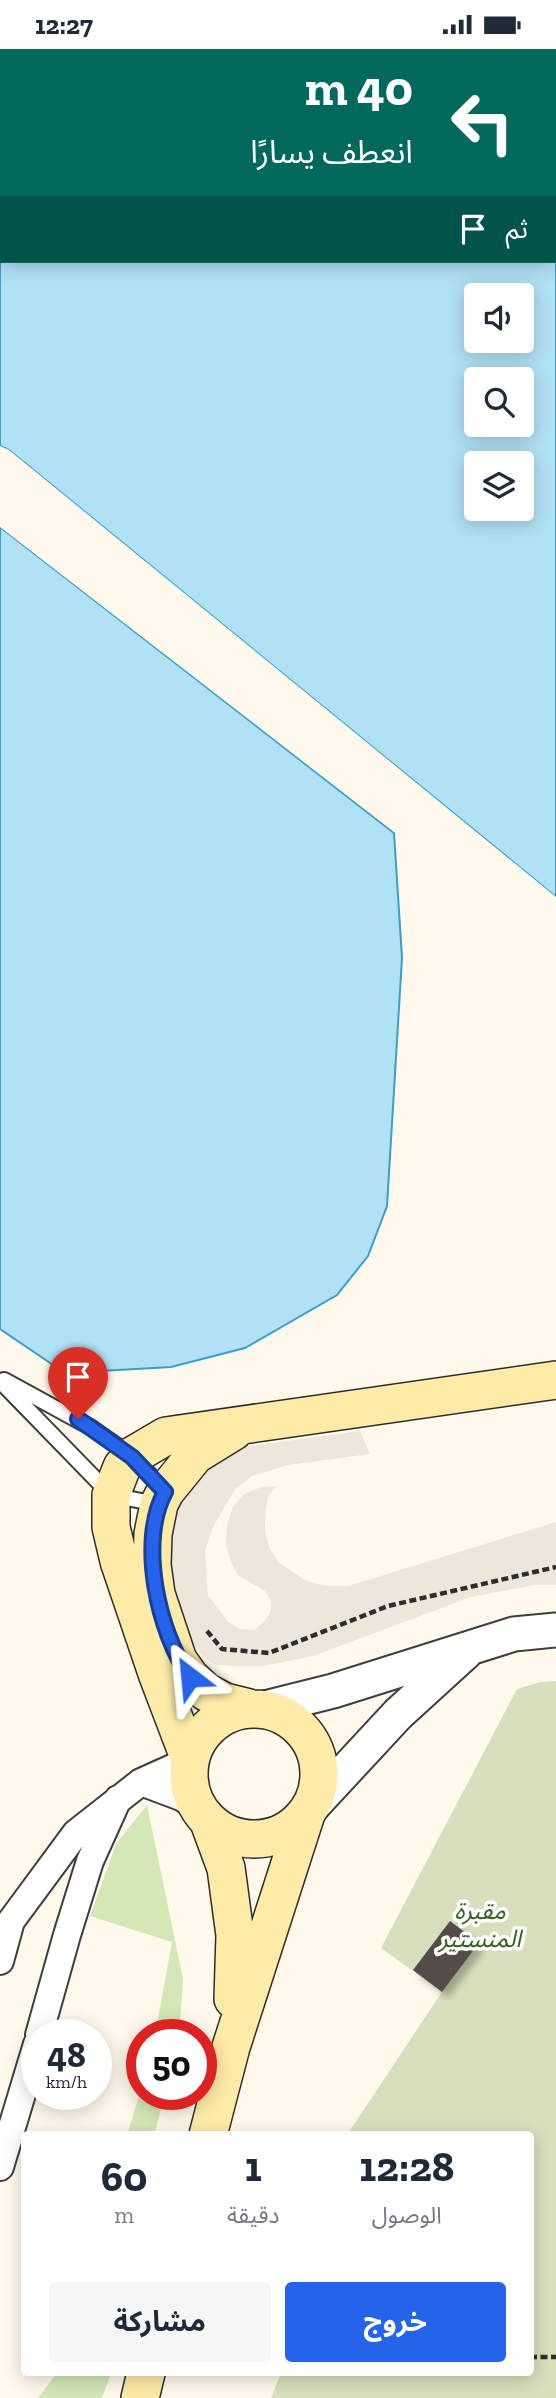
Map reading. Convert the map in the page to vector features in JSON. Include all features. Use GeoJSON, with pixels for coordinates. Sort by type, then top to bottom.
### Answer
{"type":"FeatureCollection","features":[{"type":"Feature","properties":{"kind":"main road"},"geometry":{"type":"LineString","coordinates":[[190,1760],[158,1676],[119,1560],[111,1527],[111,1495],[122,1467],[132,1457],[166,1436],[556,1380]]}},
{"type":"Feature","properties":{"kind":"main road"},"geometry":{"type":"LineString","coordinates":[[209,2131],[231,2046],[307,1812],[318,1789],[319,1767],[313,1746],[300,1728],[282,1715],[225,1702],[206,1692],[190,1677],[178,1660],[156,1594],[152,1565],[153,1534],[162,1498],[195,1455],[246,1423]]}},
{"type":"Feature","properties":{"kind":"main road"},"geometry":{"type":"LineString","coordinates":[[231,2046],[235,1935],[226,1868],[204,1815],[191,1792],[190,1760],[205,1730],[218,1719],[232,1712],[255,1708]]}},
{"type":"Feature","properties":{"kind":"main road"},"geometry":{"type":"LineString","coordinates":[[204,1815],[226,1833],[245,1839],[265,1838],[285,1832],[307,1812]]}},
{"type":"Feature","properties":{"kind":"main road"},"geometry":{"type":"LineString","coordinates":[[140,2398],[145,2376]]}},
{"type":"Feature","properties":{"kind":"street"},"geometry":{"type":"LineString","coordinates":[[255,1708],[333,1691],[514,1634],[556,1630]]}},
{"type":"Feature","properties":{"kind":"street"},"geometry":{"type":"LineString","coordinates":[[307,1812],[398,1714],[473,1646]]}},
{"type":"Feature","properties":{"kind":"street"},"geometry":{"type":"LineString","coordinates":[[0,1961],[11,1921],[76,1833],[141,1782],[190,1760]]}},
{"type":"Feature","properties":{"kind":"street"},"geometry":{"type":"LineString","coordinates":[[141,1782],[181,1797],[204,1815]]}},
{"type":"Feature","properties":{"kind":"street"},"geometry":{"type":"LineString","coordinates":[[43,2019],[90,1861],[118,1799]]}},
{"type":"Feature","properties":{"kind":"street"},"geometry":{"type":"LineString","coordinates":[[0,2167],[21,2097]]}},
{"type":"Feature","properties":{"kind":"lane"},"geometry":{"type":"LineString","coordinates":[[0,1379],[92,1427],[132,1457],[162,1498]]}},
{"type":"Feature","properties":{"kind":"lane"},"geometry":{"type":"LineString","coordinates":[[0,1379],[111,1495],[162,1498]]}},
{"type":"Feature","properties":{"kind":"path"},"geometry":{"type":"LineString","coordinates":[[206,1630],[222,1649],[269,1653],[388,1605],[556,1567]]}},
{"type":"Feature","properties":{"kind":"path"},"geometry":{"type":"LineString","coordinates":[[534,2357],[556,2357]]}},
{"type":"Feature","properties":{"kind":"green space","name":"مقبرة المنستير"},"geometry":{"type":"Polygon","coordinates":[[[556,1681],[556,2398],[271,2398],[280,2376],[534,2376],[534,2131],[350,2131],[442,1992],[381,1948],[517,1689],[556,1681]]]}},
{"type":"Feature","properties":{"kind":"green space"},"geometry":{"type":"Polygon","coordinates":[[[147,1805],[183,1979],[180,2019],[158,2019],[172,1942],[90,1916],[116,1844],[147,1805]]]}},
{"type":"Feature","properties":{"kind":"green space"},"geometry":{"type":"Polygon","coordinates":[[[135,2110],[161,2110],[155,2131],[128,2131],[135,2110]]]}},
{"type":"Feature","properties":{"kind":"green space"},"geometry":{"type":"Polygon","coordinates":[[[55,2376],[110,2376],[102,2398],[38,2398],[55,2376]]]}},
{"type":"Feature","properties":{"kind":"shaded area"},"geometry":{"type":"Polygon","coordinates":[[[360,1431],[370,1454],[288,1465],[252,1476],[235,1489],[212,1529],[205,1552],[208,1595],[228,1622],[240,1629],[254,1630],[271,1611],[271,1601],[265,1591],[238,1575],[226,1545],[227,1524],[233,1507],[244,1494],[261,1487],[277,1486],[268,1496],[265,1515],[265,1532],[270,1549],[278,1562],[306,1581],[326,1586],[348,1586],[556,1522],[556,1585],[535,1585],[471,1597],[313,1656],[263,1666],[213,1664],[201,1654],[183,1631],[171,1579],[170,1539],[173,1520],[184,1493],[221,1458],[244,1447],[360,1431]]]}},
{"type":"Feature","properties":{"kind":"water"},"geometry":{"type":"Polygon","coordinates":[[[0,263],[556,263],[556,897],[9,450],[0,446],[0,263]]]}},
{"type":"Feature","properties":{"kind":"water"},"geometry":{"type":"Polygon","coordinates":[[[0,527],[394,833],[402,958],[387,1206],[368,1256],[337,1295],[245,1348],[171,1367],[65,1373],[0,1329],[0,527]]]}},
{"type":"Feature","properties":{"kind":"pier"},"geometry":{"type":"Polygon","coordinates":[[[0,446],[9,450],[556,897],[556,901],[0,450],[0,446]]]}},
{"type":"Feature","properties":{"kind":"pier"},"geometry":{"type":"Polygon","coordinates":[[[0,523],[397,830],[398,835],[0,527],[0,523]]]}},
{"type":"Feature","properties":{"kind":"building"},"geometry":{"type":"Polygon","coordinates":[[[450,1921],[479,1943],[442,1992],[413,1970],[450,1921]]]}},
{"type":"Feature","properties":{"kind":"route"},"geometry":{"type":"LineString","coordinates":[[78,1419],[132,1457],[165,1492],[159,1504],[153,1534],[152,1565],[156,1594],[178,1660],[190,1677]]}}]}
